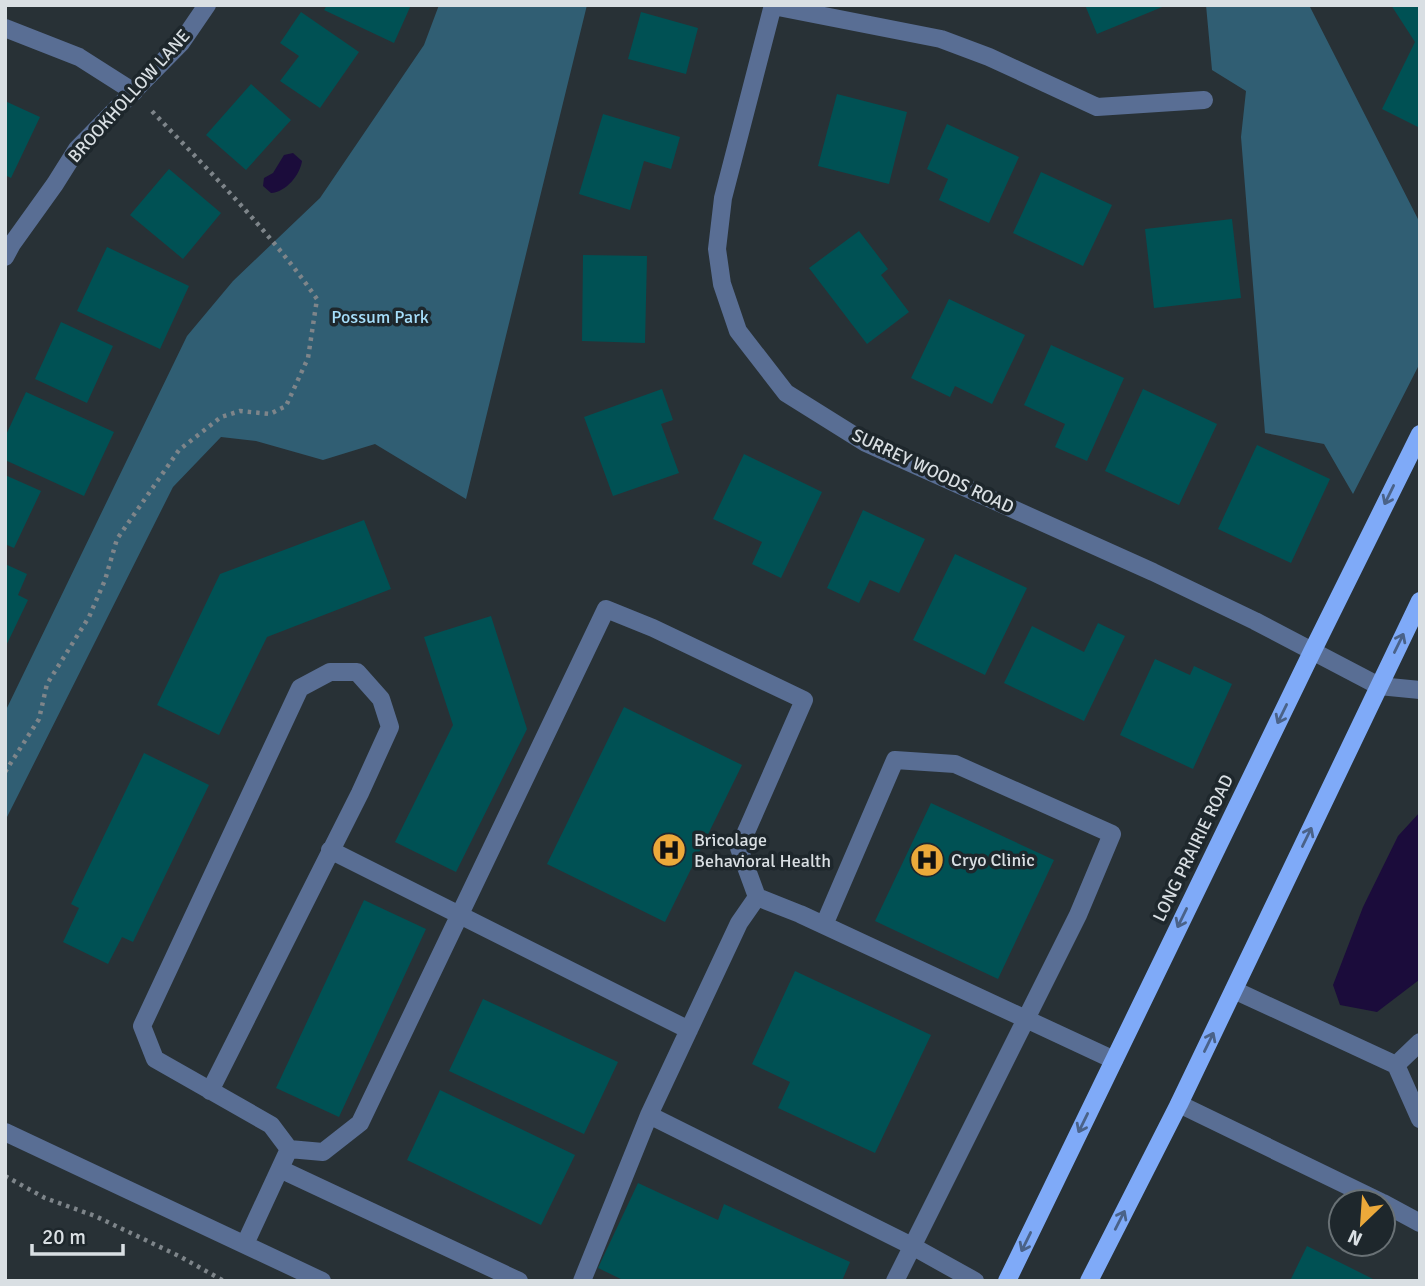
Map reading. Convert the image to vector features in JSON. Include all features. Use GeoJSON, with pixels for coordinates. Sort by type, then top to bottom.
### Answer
{"type":"FeatureCollection","features":[{"type":"Feature","properties":{"kind":"main road","name":"LONG PRAIRIE ROAD"},"geometry":{"type":"LineString","coordinates":[[1007,1281],[1311,652],[1420,434]]}},
{"type":"Feature","properties":{"kind":"main road"},"geometry":{"type":"LineString","coordinates":[[1089,1281],[1180,1104],[1420,601]]}},
{"type":"Feature","properties":{"kind":"street","name":"BROOKHOLLOW LANE"},"geometry":{"type":"LineString","coordinates":[[5,257],[77,149],[181,43],[207,5]]}},
{"type":"Feature","properties":{"kind":"street"},"geometry":{"type":"LineString","coordinates":[[773,6],[941,39],[989,57],[1097,107],[1204,100]]}},
{"type":"Feature","properties":{"kind":"street","name":"SURREY WOODS ROAD"},"geometry":{"type":"LineString","coordinates":[[773,6],[723,198],[717,249],[722,284],[738,331],[786,393],[866,443],[1153,572],[1255,621],[1379,686]]}},
{"type":"Feature","properties":{"kind":"street"},"geometry":{"type":"LineString","coordinates":[[5,27],[79,57],[134,92]]}},
{"type":"Feature","properties":{"kind":"street"},"geometry":{"type":"LineString","coordinates":[[210,1091],[360,793],[390,727],[381,699],[357,672],[330,673],[300,688],[142,1026],[155,1059],[210,1091],[271,1125],[289,1149],[323,1152],[360,1123],[606,609],[653,628],[804,701],[739,848],[757,897],[824,925],[1114,1060]]}},
{"type":"Feature","properties":{"kind":"street"},"geometry":{"type":"LineString","coordinates":[[1379,686],[1420,690]]}},
{"type":"Feature","properties":{"kind":"street"},"geometry":{"type":"LineString","coordinates":[[824,925],[895,760],[955,764],[1112,834],[1078,915],[895,1281]]}},
{"type":"Feature","properties":{"kind":"street"},"geometry":{"type":"LineString","coordinates":[[330,850],[689,1030]]}},
{"type":"Feature","properties":{"kind":"street"},"geometry":{"type":"LineString","coordinates":[[582,1281],[649,1115],[739,923],[757,897]]}},
{"type":"Feature","properties":{"kind":"street"},"geometry":{"type":"LineString","coordinates":[[1234,990],[1396,1065],[1420,1119]]}},
{"type":"Feature","properties":{"kind":"street"},"geometry":{"type":"LineString","coordinates":[[1396,1065],[1420,1042]]}},
{"type":"Feature","properties":{"kind":"street"},"geometry":{"type":"LineString","coordinates":[[1180,1104],[1353,1188]]}},
{"type":"Feature","properties":{"kind":"street"},"geometry":{"type":"LineString","coordinates":[[649,1115],[912,1246],[975,1281]]}},
{"type":"Feature","properties":{"kind":"street"},"geometry":{"type":"LineString","coordinates":[[5,1132],[322,1281]]}},
{"type":"Feature","properties":{"kind":"street"},"geometry":{"type":"LineString","coordinates":[[245,1244],[289,1149]]}},
{"type":"Feature","properties":{"kind":"street"},"geometry":{"type":"LineString","coordinates":[[280,1169],[519,1281]]}},
{"type":"Feature","properties":{"kind":"street"},"geometry":{"type":"LineString","coordinates":[[1397,1210],[1420,1223]]}},
{"type":"Feature","properties":{"kind":"path"},"geometry":{"type":"LineString","coordinates":[[5,772],[38,719],[47,684],[89,617],[105,580],[117,539],[151,488],[179,450],[221,417],[240,411],[270,414],[286,406],[308,358],[317,299],[294,266],[244,209],[134,92]]}},
{"type":"Feature","properties":{"kind":"path"},"geometry":{"type":"LineString","coordinates":[[5,1176],[45,1198],[95,1216],[179,1256],[225,1281]]}},
{"type":"Feature","properties":{"kind":"green space","name":"Possum Park"},"geometry":{"type":"Polygon","coordinates":[[[439,5],[587,5],[466,499],[375,444],[323,460],[256,441],[221,437],[173,487],[5,821],[5,712],[187,336],[233,281],[320,198],[424,45],[439,5]]]}},
{"type":"Feature","properties":{"kind":"green space"},"geometry":{"type":"Polygon","coordinates":[[[1206,5],[1309,5],[1420,223],[1420,363],[1353,494],[1324,444],[1265,433],[1241,137],[1246,91],[1212,70],[1206,5]]]}},
{"type":"Feature","properties":{"kind":"shaded area"},"geometry":{"type":"Polygon","coordinates":[[[293,153],[302,161],[298,172],[282,190],[271,193],[263,186],[264,178],[273,173],[284,155],[293,153]]]}},
{"type":"Feature","properties":{"kind":"shaded area"},"geometry":{"type":"Polygon","coordinates":[[[1420,812],[1419,980],[1377,1012],[1340,1005],[1333,985],[1363,907],[1398,836],[1420,812]]]}},
{"type":"Feature","properties":{"kind":"building"},"geometry":{"type":"Polygon","coordinates":[[[327,5],[411,5],[394,43],[324,10],[327,5]]]}},
{"type":"Feature","properties":{"kind":"building"},"geometry":{"type":"Polygon","coordinates":[[[1085,5],[1167,5],[1097,34],[1085,5]]]}},
{"type":"Feature","properties":{"kind":"building"},"geometry":{"type":"Polygon","coordinates":[[[1391,5],[1420,5],[1420,128],[1382,109],[1415,42],[1391,5]]]}},
{"type":"Feature","properties":{"kind":"building"},"geometry":{"type":"Polygon","coordinates":[[[301,12],[359,52],[320,108],[280,81],[299,56],[280,43],[301,12]]]}},
{"type":"Feature","properties":{"kind":"building"},"geometry":{"type":"Polygon","coordinates":[[[641,12],[698,28],[686,74],[628,59],[641,12]]]}},
{"type":"Feature","properties":{"kind":"building"},"geometry":{"type":"Polygon","coordinates":[[[251,84],[291,120],[246,170],[206,135],[251,84]]]}},
{"type":"Feature","properties":{"kind":"building"},"geometry":{"type":"Polygon","coordinates":[[[837,94],[907,112],[889,184],[818,166],[837,94]]]}},
{"type":"Feature","properties":{"kind":"building"},"geometry":{"type":"Polygon","coordinates":[[[5,101],[40,117],[11,178],[5,175],[5,101]]]}},
{"type":"Feature","properties":{"kind":"building"},"geometry":{"type":"Polygon","coordinates":[[[603,114],[680,137],[671,169],[644,161],[630,210],[579,194],[603,114]]]}},
{"type":"Feature","properties":{"kind":"building"},"geometry":{"type":"Polygon","coordinates":[[[947,124],[1019,157],[989,223],[939,200],[948,179],[927,169],[947,124]]]}},
{"type":"Feature","properties":{"kind":"building"},"geometry":{"type":"Polygon","coordinates":[[[169,169],[221,213],[183,259],[130,215],[169,169]]]}},
{"type":"Feature","properties":{"kind":"building"},"geometry":{"type":"Polygon","coordinates":[[[1041,172],[1112,205],[1083,266],[1013,233],[1041,172]]]}},
{"type":"Feature","properties":{"kind":"building"},"geometry":{"type":"Polygon","coordinates":[[[1232,219],[1241,298],[1154,308],[1145,229],[1232,219]]]}},
{"type":"Feature","properties":{"kind":"building"},"geometry":{"type":"Polygon","coordinates":[[[859,231],[888,269],[881,275],[909,312],[867,344],[809,268],[859,231]]]}},
{"type":"Feature","properties":{"kind":"building"},"geometry":{"type":"Polygon","coordinates":[[[107,247],[189,286],[160,349],[77,311],[107,247]]]}},
{"type":"Feature","properties":{"kind":"building"},"geometry":{"type":"Polygon","coordinates":[[[583,255],[647,256],[645,343],[582,341],[583,255]]]}},
{"type":"Feature","properties":{"kind":"building"},"geometry":{"type":"Polygon","coordinates":[[[949,299],[1025,335],[992,404],[955,386],[950,397],[911,378],[949,299]]]}},
{"type":"Feature","properties":{"kind":"building"},"geometry":{"type":"Polygon","coordinates":[[[61,322],[113,346],[87,403],[35,379],[61,322]]]}},
{"type":"Feature","properties":{"kind":"building"},"geometry":{"type":"Polygon","coordinates":[[[1051,345],[1124,378],[1087,461],[1055,447],[1065,424],[1024,405],[1051,345]]]}},
{"type":"Feature","properties":{"kind":"building"},"geometry":{"type":"Polygon","coordinates":[[[662,389],[673,420],[661,424],[679,473],[613,496],[584,417],[662,389]]]}},
{"type":"Feature","properties":{"kind":"building"},"geometry":{"type":"Polygon","coordinates":[[[1143,389],[1217,424],[1179,505],[1105,471],[1143,389]]]}},
{"type":"Feature","properties":{"kind":"building"},"geometry":{"type":"Polygon","coordinates":[[[26,392],[114,432],[84,496],[5,460],[5,437],[26,392]]]}},
{"type":"Feature","properties":{"kind":"building"},"geometry":{"type":"Polygon","coordinates":[[[1257,445],[1330,479],[1291,563],[1218,529],[1257,445]]]}},
{"type":"Feature","properties":{"kind":"building"},"geometry":{"type":"Polygon","coordinates":[[[744,454],[822,492],[781,578],[752,564],[762,542],[713,519],[744,454]]]}},
{"type":"Feature","properties":{"kind":"building"},"geometry":{"type":"Polygon","coordinates":[[[5,475],[41,491],[14,548],[5,544],[5,475]]]}},
{"type":"Feature","properties":{"kind":"building"},"geometry":{"type":"Polygon","coordinates":[[[863,510],[925,539],[899,593],[870,580],[859,603],[827,588],[863,510]]]}},
{"type":"Feature","properties":{"kind":"building"},"geometry":{"type":"Polygon","coordinates":[[[364,520],[391,589],[267,637],[219,735],[157,705],[220,574],[364,520]]]}},
{"type":"Feature","properties":{"kind":"building"},"geometry":{"type":"Polygon","coordinates":[[[955,554],[1027,588],[985,675],[913,640],[955,554]]]}},
{"type":"Feature","properties":{"kind":"building"},"geometry":{"type":"Polygon","coordinates":[[[5,564],[27,574],[18,595],[28,600],[5,648],[5,564]]]}},
{"type":"Feature","properties":{"kind":"building"},"geometry":{"type":"Polygon","coordinates":[[[491,616],[527,729],[456,872],[395,842],[453,725],[424,637],[491,616]]]}},
{"type":"Feature","properties":{"kind":"building"},"geometry":{"type":"Polygon","coordinates":[[[1098,623],[1125,636],[1084,721],[1004,683],[1032,626],[1084,652],[1098,623]]]}},
{"type":"Feature","properties":{"kind":"building"},"geometry":{"type":"Polygon","coordinates":[[[1155,659],[1190,675],[1194,666],[1232,684],[1193,769],[1120,735],[1155,659]]]}},
{"type":"Feature","properties":{"kind":"building"},"geometry":{"type":"Polygon","coordinates":[[[624,707],[742,765],[665,922],[547,864],[624,707]]]}},
{"type":"Feature","properties":{"kind":"building"},"geometry":{"type":"Polygon","coordinates":[[[144,753],[209,785],[133,942],[122,937],[108,964],[63,942],[79,908],[71,904],[144,753]]]}},
{"type":"Feature","properties":{"kind":"building"},"geometry":{"type":"Polygon","coordinates":[[[931,803],[1054,860],[998,979],[875,921],[931,803]]]}},
{"type":"Feature","properties":{"kind":"building"},"geometry":{"type":"Polygon","coordinates":[[[364,900],[426,929],[339,1117],[276,1088],[364,900]]]}},
{"type":"Feature","properties":{"kind":"building"},"geometry":{"type":"Polygon","coordinates":[[[795,971],[931,1035],[875,1153],[778,1108],[790,1082],[752,1064],[795,971]]]}},
{"type":"Feature","properties":{"kind":"building"},"geometry":{"type":"Polygon","coordinates":[[[483,999],[618,1062],[584,1134],[449,1071],[483,999]]]}},
{"type":"Feature","properties":{"kind":"building"},"geometry":{"type":"Polygon","coordinates":[[[440,1090],[575,1155],[541,1225],[407,1160],[440,1090]]]}},
{"type":"Feature","properties":{"kind":"building"},"geometry":{"type":"Polygon","coordinates":[[[638,1183],[718,1220],[724,1204],[850,1262],[842,1281],[625,1281],[598,1268],[638,1183]]]}},
{"type":"Feature","properties":{"kind":"building"},"geometry":{"type":"Polygon","coordinates":[[[1307,1246],[1377,1281],[1290,1281],[1307,1246]]]}},
{"type":"Feature","properties":{"kind":"place","name":"Bricolage Behavioral Health"},"geometry":{"type":"Point","coordinates":[669,850]}},
{"type":"Feature","properties":{"kind":"place","name":"Cryo Clinic"},"geometry":{"type":"Point","coordinates":[927,860]}}]}
